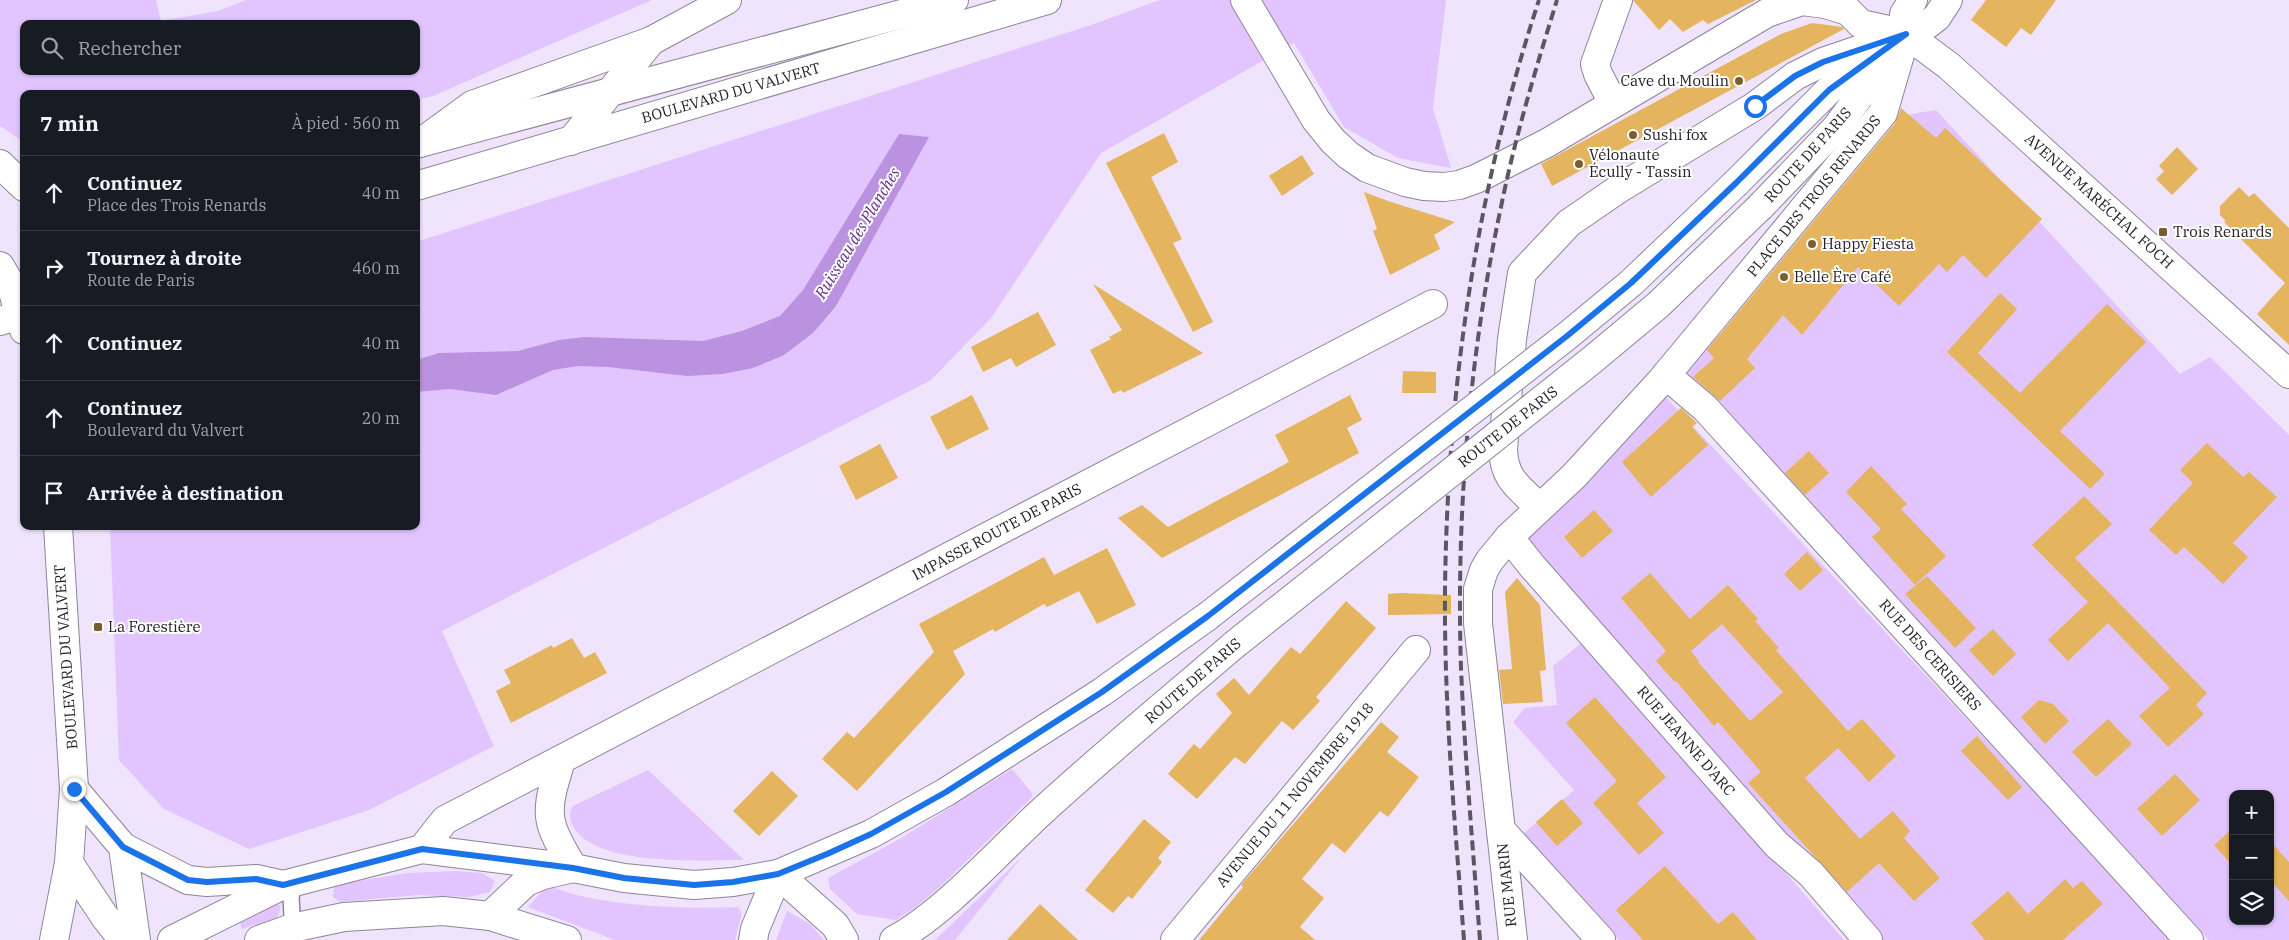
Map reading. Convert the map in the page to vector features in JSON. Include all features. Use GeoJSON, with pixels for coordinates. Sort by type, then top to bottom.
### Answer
{"type":"FeatureCollection","features":[{"type":"Feature","properties":{"kind":"main road"},"geometry":{"type":"LineString","coordinates":[[420,143],[472,105],[651,41],[727,0]]}},
{"type":"Feature","properties":{"kind":"main road","name":"BOULEVARD DU VALVERT"},"geometry":{"type":"LineString","coordinates":[[420,143],[954,0]]}},
{"type":"Feature","properties":{"kind":"main road","name":"BOULEVARD DU VALVERT"},"geometry":{"type":"LineString","coordinates":[[420,185],[1047,0]]}},
{"type":"Feature","properties":{"kind":"main road"},"geometry":{"type":"LineString","coordinates":[[1246,0],[1297,91],[1333,141],[1348,156],[1367,168],[1405,182],[1424,186],[1444,187],[1476,179],[1547,143],[1767,13],[1802,1],[1838,7],[1848,11],[1861,24],[1906,34]]}},
{"type":"Feature","properties":{"kind":"main road"},"geometry":{"type":"LineString","coordinates":[[1613,103],[1595,64],[1618,0]]}},
{"type":"Feature","properties":{"kind":"main road","name":"PLACE DES TROIS RENARDS"},"geometry":{"type":"LineString","coordinates":[[1539,507],[1574,476],[1666,375],[1883,113],[1906,34],[1904,14],[1913,0]]}},
{"type":"Feature","properties":{"kind":"main road"},"geometry":{"type":"LineString","coordinates":[[1509,537],[1539,507],[1511,480],[1504,465],[1503,449],[1512,339],[1522,272],[1569,223],[1620,188],[1755,106],[1795,76],[1823,62],[1924,27],[1948,0]]}},
{"type":"Feature","properties":{"kind":"main road","name":"ROUTE DE PARIS"},"geometry":{"type":"LineString","coordinates":[[172,940],[289,883],[422,849],[573,868],[624,878],[694,885],[733,882],[778,874],[871,834],[946,792],[1102,692],[1208,616],[1567,336],[1631,283],[1736,183],[1829,90],[1906,34]]}},
{"type":"Feature","properties":{"kind":"main road","name":"ROUTE DE PARIS"},"geometry":{"type":"LineString","coordinates":[[901,938],[950,898],[1040,813],[1234,645],[1592,360],[1658,305],[1760,207],[1836,128],[1906,34]]}},
{"type":"Feature","properties":{"kind":"main road","name":"AVENUE MARÉCHAL FOCH"},"geometry":{"type":"LineString","coordinates":[[1906,34],[1949,66],[2289,374]]}},
{"type":"Feature","properties":{"kind":"main road"},"geometry":{"type":"LineString","coordinates":[[571,141],[651,41]]}},
{"type":"Feature","properties":{"kind":"main road"},"geometry":{"type":"LineString","coordinates":[[0,163],[20,168]]}},
{"type":"Feature","properties":{"kind":"main road"},"geometry":{"type":"LineString","coordinates":[[0,163],[20,183]]}},
{"type":"Feature","properties":{"kind":"main road"},"geometry":{"type":"LineString","coordinates":[[9,280],[17,320]]}},
{"type":"Feature","properties":{"kind":"main road","name":"IMPASSE ROUTE DE PARIS"},"geometry":{"type":"LineString","coordinates":[[422,849],[445,820],[1433,304]]}},
{"type":"Feature","properties":{"kind":"main road","name":"RUE DES CERISIERS"},"geometry":{"type":"LineString","coordinates":[[1666,375],[1705,408],[2189,940]]}},
{"type":"Feature","properties":{"kind":"main road","name":"BOULEVARD DU VALVERT"},"geometry":{"type":"LineString","coordinates":[[54,940],[69,863],[74,789],[58,530]]}},
{"type":"Feature","properties":{"kind":"main road","name":"RUE MARIN"},"geometry":{"type":"LineString","coordinates":[[1509,537],[1484,570],[1478,589],[1478,623],[1513,940]]}},
{"type":"Feature","properties":{"kind":"main road","name":"RUE JEANNE D'ARC"},"geometry":{"type":"LineString","coordinates":[[1509,537],[1706,766],[1777,844],[1810,874],[1868,940]]}},
{"type":"Feature","properties":{"kind":"main road","name":"AVENUE DU 11 NOVEMBRE 1918"},"geometry":{"type":"LineString","coordinates":[[1175,940],[1416,650]]}},
{"type":"Feature","properties":{"kind":"main road"},"geometry":{"type":"LineString","coordinates":[[490,916],[526,882],[543,875],[573,868],[552,826],[550,813],[552,792],[561,760]]}},
{"type":"Feature","properties":{"kind":"main road"},"geometry":{"type":"LineString","coordinates":[[74,789],[123,847],[188,880],[207,882],[256,879],[289,883]]}},
{"type":"Feature","properties":{"kind":"main road"},"geometry":{"type":"LineString","coordinates":[[1501,830],[1601,940]]}},
{"type":"Feature","properties":{"kind":"main road"},"geometry":{"type":"LineString","coordinates":[[123,847],[136,940]]}},
{"type":"Feature","properties":{"kind":"main road"},"geometry":{"type":"LineString","coordinates":[[69,863],[105,917],[124,940]]}},
{"type":"Feature","properties":{"kind":"main road"},"geometry":{"type":"LineString","coordinates":[[753,940],[755,929],[778,874],[835,926],[844,940]]}},
{"type":"Feature","properties":{"kind":"main road"},"geometry":{"type":"LineString","coordinates":[[259,940],[293,934],[344,917],[443,911],[490,916],[567,940]]}},
{"type":"Feature","properties":{"kind":"lane"},"geometry":{"type":"LineString","coordinates":[[289,883],[293,934]]}},
{"type":"Feature","properties":{"kind":"shaded area"},"geometry":{"type":"Polygon","coordinates":[[[0,0],[156,0],[161,20],[20,20],[20,75],[420,75],[420,20],[167,20],[218,11],[246,0],[652,0],[433,96],[420,99],[420,90],[20,90],[20,139],[0,126],[0,0]]]}},
{"type":"Feature","properties":{"kind":"shaded area"},"geometry":{"type":"Polygon","coordinates":[[[1160,0],[1446,0],[1433,108],[1451,168],[1398,158],[1344,127],[1294,43],[1101,153],[991,318],[931,380],[442,631],[494,746],[369,810],[249,849],[164,809],[119,760],[110,530],[420,530],[420,241],[1091,25],[1160,0]]]}},
{"type":"Feature","properties":{"kind":"shaded area"},"geometry":{"type":"Polygon","coordinates":[[[1936,110],[2180,374],[2210,357],[2289,435],[2289,940],[2209,940],[1686,373],[1911,114],[1936,110]]]}},
{"type":"Feature","properties":{"kind":"shaded area"},"geometry":{"type":"Polygon","coordinates":[[[1662,393],[2173,940],[1876,940],[1519,543],[1662,393]]]}},
{"type":"Feature","properties":{"kind":"shaded area"},"geometry":{"type":"Polygon","coordinates":[[[1584,641],[1844,940],[1619,940],[1522,835],[1574,790],[1513,722],[1525,708],[1557,705],[1553,666],[1584,641]]]}},
{"type":"Feature","properties":{"kind":"shaded area"},"geometry":{"type":"Polygon","coordinates":[[[1012,769],[1032,793],[1032,797],[942,885],[916,907],[896,920],[857,914],[830,889],[828,878],[898,840],[1012,769]]]}},
{"type":"Feature","properties":{"kind":"shaded area"},"geometry":{"type":"Polygon","coordinates":[[[648,770],[744,860],[653,859],[628,855],[605,849],[587,841],[574,828],[570,817],[570,811],[573,806],[648,770]]]}},
{"type":"Feature","properties":{"kind":"shaded area"},"geometry":{"type":"Polygon","coordinates":[[[1021,858],[955,940],[935,940],[1021,858]]]}},
{"type":"Feature","properties":{"kind":"shaded area"},"geometry":{"type":"Polygon","coordinates":[[[453,871],[482,873],[495,881],[490,892],[469,897],[418,895],[340,902],[333,897],[334,887],[338,884],[408,873],[453,871]]]}},
{"type":"Feature","properties":{"kind":"shaded area"},"geometry":{"type":"Polygon","coordinates":[[[544,884],[581,896],[619,903],[699,908],[738,907],[742,913],[735,940],[615,940],[528,907],[544,889],[544,884]]]}},
{"type":"Feature","properties":{"kind":"shaded area"},"geometry":{"type":"Polygon","coordinates":[[[278,904],[281,906],[277,918],[242,929],[239,919],[278,904]]]}},
{"type":"Feature","properties":{"kind":"shaded area"},"geometry":{"type":"Polygon","coordinates":[[[787,911],[810,924],[824,940],[776,940],[787,911]]]}},
{"type":"Feature","properties":{"kind":"water","name":"Ruisseau des Planches"},"geometry":{"type":"Polygon","coordinates":[[[899,134],[929,137],[836,306],[813,333],[784,355],[753,368],[723,374],[687,376],[608,367],[578,366],[553,370],[496,395],[450,389],[420,392],[420,359],[439,353],[518,351],[559,340],[584,337],[703,341],[742,331],[780,316],[803,290],[899,134]]]}},
{"type":"Feature","properties":{"kind":"building"},"geometry":{"type":"Polygon","coordinates":[[[1633,0],[1756,0],[1708,24],[1703,20],[1683,32],[1670,19],[1659,30],[1633,0]]]}},
{"type":"Feature","properties":{"kind":"building"},"geometry":{"type":"Polygon","coordinates":[[[1986,0],[2056,0],[2031,35],[2021,28],[2006,47],[1971,20],[1986,0]]]}},
{"type":"Feature","properties":{"kind":"building"},"geometry":{"type":"Polygon","coordinates":[[[1812,23],[1842,27],[1844,29],[1552,186],[1541,164],[1781,34],[1812,23]]]}},
{"type":"Feature","properties":{"kind":"building"},"geometry":{"type":"Polygon","coordinates":[[[1901,108],[1936,138],[1945,128],[2042,219],[1986,278],[1963,255],[1947,272],[1939,264],[1899,306],[1858,267],[1802,335],[1783,315],[1747,359],[1755,368],[1720,401],[1693,377],[1714,358],[1707,350],[1895,123],[1901,108]]]}},
{"type":"Feature","properties":{"kind":"building"},"geometry":{"type":"Polygon","coordinates":[[[1164,133],[1178,162],[1151,177],[1182,239],[1173,243],[1213,322],[1193,332],[1106,163],[1164,133]]]}},
{"type":"Feature","properties":{"kind":"building"},"geometry":{"type":"Polygon","coordinates":[[[2177,147],[2198,169],[2172,195],[2156,179],[2164,171],[2159,166],[2177,147]]]}},
{"type":"Feature","properties":{"kind":"building"},"geometry":{"type":"Polygon","coordinates":[[[1302,155],[1314,174],[1282,196],[1269,176],[1302,155]]]}},
{"type":"Feature","properties":{"kind":"building"},"geometry":{"type":"Polygon","coordinates":[[[2239,187],[2249,197],[2254,193],[2289,228],[2289,345],[2257,314],[2285,283],[2224,222],[2226,221],[2220,215],[2220,206],[2239,187]]]}},
{"type":"Feature","properties":{"kind":"building"},"geometry":{"type":"Polygon","coordinates":[[[1364,192],[1455,222],[1434,235],[1440,249],[1390,275],[1373,231],[1377,229],[1364,192]]]}},
{"type":"Feature","properties":{"kind":"building"},"geometry":{"type":"Polygon","coordinates":[[[1093,284],[1203,353],[1123,393],[1121,390],[1113,394],[1090,350],[1111,339],[1109,337],[1122,330],[1093,284]]]}},
{"type":"Feature","properties":{"kind":"building"},"geometry":{"type":"Polygon","coordinates":[[[2000,293],[2017,309],[1978,353],[2020,393],[2107,304],[2146,342],[2060,431],[2105,474],[2090,489],[1947,352],[2000,293]]]}},
{"type":"Feature","properties":{"kind":"building"},"geometry":{"type":"Polygon","coordinates":[[[1038,312],[1056,345],[1016,367],[1011,358],[983,372],[971,347],[1038,312]]]}},
{"type":"Feature","properties":{"kind":"building"},"geometry":{"type":"Polygon","coordinates":[[[1403,371],[1436,372],[1436,393],[1402,393],[1403,371]]]}},
{"type":"Feature","properties":{"kind":"building"},"geometry":{"type":"Polygon","coordinates":[[[972,395],[989,429],[947,450],[930,417],[972,395]]]}},
{"type":"Feature","properties":{"kind":"building"},"geometry":{"type":"Polygon","coordinates":[[[1350,395],[1362,420],[1347,428],[1359,453],[1162,558],[1118,518],[1142,505],[1168,527],[1289,462],[1275,435],[1350,395]]]}},
{"type":"Feature","properties":{"kind":"building"},"geometry":{"type":"Polygon","coordinates":[[[1681,408],[1697,423],[1692,427],[1708,445],[1651,497],[1622,462],[1681,408]]]}},
{"type":"Feature","properties":{"kind":"building"},"geometry":{"type":"Polygon","coordinates":[[[2207,443],[2243,477],[2249,472],[2277,497],[2233,543],[2248,557],[2223,584],[2184,547],[2176,555],[2149,530],[2193,483],[2180,470],[2207,443]]]}},
{"type":"Feature","properties":{"kind":"building"},"geometry":{"type":"Polygon","coordinates":[[[880,444],[898,478],[856,500],[839,466],[880,444]]]}},
{"type":"Feature","properties":{"kind":"building"},"geometry":{"type":"Polygon","coordinates":[[[1809,451],[1829,473],[1805,495],[1785,473],[1809,451]]]}},
{"type":"Feature","properties":{"kind":"building"},"geometry":{"type":"Polygon","coordinates":[[[1871,466],[1907,504],[1901,509],[1946,556],[1915,585],[1872,537],[1881,529],[1846,492],[1871,466]]]}},
{"type":"Feature","properties":{"kind":"building"},"geometry":{"type":"Polygon","coordinates":[[[2084,496],[2112,524],[2075,558],[2207,693],[2196,705],[2204,714],[2168,747],[2139,716],[2170,688],[2108,623],[2068,661],[2048,640],[2088,602],[2032,545],[2084,496]]]}},
{"type":"Feature","properties":{"kind":"building"},"geometry":{"type":"Polygon","coordinates":[[[1594,510],[1613,531],[1582,558],[1564,537],[1594,510]]]}},
{"type":"Feature","properties":{"kind":"building"},"geometry":{"type":"Polygon","coordinates":[[[1107,548],[1136,605],[1097,624],[1079,591],[1047,607],[1044,604],[995,632],[993,629],[953,651],[965,674],[857,791],[822,759],[847,732],[854,738],[934,652],[919,624],[1044,557],[1054,575],[1107,548]]]}},
{"type":"Feature","properties":{"kind":"building"},"geometry":{"type":"Polygon","coordinates":[[[1807,552],[1823,570],[1800,591],[1784,574],[1807,552]]]}},
{"type":"Feature","properties":{"kind":"building"},"geometry":{"type":"Polygon","coordinates":[[[1650,573],[1690,619],[1728,585],[1758,619],[1755,621],[1779,648],[1776,650],[1848,731],[1862,719],[1896,756],[1869,782],[1838,748],[1805,778],[1860,839],[1893,811],[1910,831],[1904,838],[1940,878],[1914,901],[1879,863],[1847,892],[1748,783],[1761,772],[1718,722],[1714,726],[1676,681],[1656,661],[1666,651],[1621,598],[1650,573]],[[1722,624],[1691,651],[1698,662],[1750,721],[1783,692],[1722,624]]]}},
{"type":"Feature","properties":{"kind":"building"},"geometry":{"type":"Polygon","coordinates":[[[1927,576],[1976,628],[1955,648],[1905,594],[1927,576]]]}},
{"type":"Feature","properties":{"kind":"building"},"geometry":{"type":"Polygon","coordinates":[[[1517,578],[1540,605],[1546,670],[1540,671],[1543,702],[1503,704],[1499,670],[1512,669],[1505,592],[1517,578]]]}},
{"type":"Feature","properties":{"kind":"building"},"geometry":{"type":"Polygon","coordinates":[[[1388,594],[1451,595],[1451,614],[1388,615],[1388,594]]]}},
{"type":"Feature","properties":{"kind":"building"},"geometry":{"type":"Polygon","coordinates":[[[1346,601],[1376,628],[1316,697],[1320,701],[1293,730],[1282,721],[1245,764],[1235,757],[1197,799],[1168,774],[1194,744],[1200,749],[1232,713],[1216,694],[1234,678],[1249,695],[1291,647],[1300,654],[1346,601]]]}},
{"type":"Feature","properties":{"kind":"building"},"geometry":{"type":"Polygon","coordinates":[[[1993,629],[2016,654],[1993,676],[1969,650],[1993,629]]]}},
{"type":"Feature","properties":{"kind":"building"},"geometry":{"type":"Polygon","coordinates":[[[572,638],[584,658],[595,652],[607,673],[511,723],[496,691],[511,683],[504,670],[552,645],[553,648],[572,638]]]}},
{"type":"Feature","properties":{"kind":"building"},"geometry":{"type":"Polygon","coordinates":[[[1595,697],[1666,777],[1637,803],[1664,833],[1639,855],[1593,803],[1617,781],[1566,723],[1595,697]]]}},
{"type":"Feature","properties":{"kind":"building"},"geometry":{"type":"Polygon","coordinates":[[[2039,700],[2053,704],[2069,721],[2045,744],[2021,717],[2039,700]]]}},
{"type":"Feature","properties":{"kind":"building"},"geometry":{"type":"Polygon","coordinates":[[[2108,719],[2132,744],[2096,777],[2072,752],[2108,719]]]}},
{"type":"Feature","properties":{"kind":"building"},"geometry":{"type":"Polygon","coordinates":[[[1381,722],[1399,737],[1387,752],[1419,777],[1388,817],[1380,811],[1345,853],[1332,843],[1302,879],[1324,898],[1300,927],[1315,940],[1199,940],[1243,887],[1241,885],[1381,722]]]}},
{"type":"Feature","properties":{"kind":"building"},"geometry":{"type":"Polygon","coordinates":[[[1977,736],[2022,787],[2008,800],[1961,751],[1977,736]]]}},
{"type":"Feature","properties":{"kind":"building"},"geometry":{"type":"Polygon","coordinates":[[[772,771],[798,796],[759,836],[733,811],[772,771]]]}},
{"type":"Feature","properties":{"kind":"building"},"geometry":{"type":"Polygon","coordinates":[[[2175,774],[2200,800],[2162,836],[2137,809],[2175,774]]]}},
{"type":"Feature","properties":{"kind":"building"},"geometry":{"type":"Polygon","coordinates":[[[1562,799],[1583,823],[1557,846],[1536,822],[1562,799]]]}},
{"type":"Feature","properties":{"kind":"building"},"geometry":{"type":"Polygon","coordinates":[[[1144,819],[1171,842],[1158,858],[1162,862],[1132,899],[1128,896],[1113,913],[1085,890],[1144,819]]]}},
{"type":"Feature","properties":{"kind":"building"},"geometry":{"type":"Polygon","coordinates":[[[2229,832],[2229,862],[2214,845],[2229,832]]]}},
{"type":"Feature","properties":{"kind":"building"},"geometry":{"type":"Polygon","coordinates":[[[2274,845],[2289,862],[2289,901],[2274,884],[2274,845]]]}},
{"type":"Feature","properties":{"kind":"building"},"geometry":{"type":"Polygon","coordinates":[[[1665,866],[1718,924],[1733,912],[1757,940],[1643,940],[1616,910],[1665,866]]]}},
{"type":"Feature","properties":{"kind":"building"},"geometry":{"type":"Polygon","coordinates":[[[2065,879],[2073,888],[2082,881],[2103,904],[2063,940],[1985,940],[1971,923],[2008,891],[2028,914],[2065,879]]]}},
{"type":"Feature","properties":{"kind":"building"},"geometry":{"type":"Polygon","coordinates":[[[1040,904],[1078,940],[1007,940],[1040,904]]]}},
{"type":"Feature","properties":{"kind":"railway"},"geometry":{"type":"LineString","coordinates":[[1464,940],[1446,679],[1445,592],[1452,442],[1469,292],[1482,218],[1517,72],[1539,0]]}},
{"type":"Feature","properties":{"kind":"railway"},"geometry":{"type":"LineString","coordinates":[[1480,940],[1461,668],[1461,553],[1467,436],[1481,321],[1501,207],[1519,129],[1557,0]]}},
{"type":"Feature","properties":{"kind":"place","name":"Cave du Moulin"},"geometry":{"type":"Point","coordinates":[1739,81]}},
{"type":"Feature","properties":{"kind":"place","name":"Sushi fox"},"geometry":{"type":"Point","coordinates":[1633,135]}},
{"type":"Feature","properties":{"kind":"place","name":"Vélonaute Écully - Tassin"},"geometry":{"type":"Point","coordinates":[1579,164]}},
{"type":"Feature","properties":{"kind":"place","name":"Trois Renards"},"geometry":{"type":"Point","coordinates":[2163,232]}},
{"type":"Feature","properties":{"kind":"place","name":"Happy Fiesta"},"geometry":{"type":"Point","coordinates":[1812,244]}},
{"type":"Feature","properties":{"kind":"place","name":"Belle Ère Café"},"geometry":{"type":"Point","coordinates":[1784,277]}},
{"type":"Feature","properties":{"kind":"place","name":"La Forestière"},"geometry":{"type":"Point","coordinates":[98,627]}},
{"type":"Feature","properties":{"kind":"route"},"geometry":{"type":"LineString","coordinates":[[74,789],[123,847],[188,880],[207,882],[256,879],[283,885],[422,849],[573,868],[624,878],[694,885],[733,882],[778,874],[871,834],[946,792],[1102,692],[1208,616],[1567,336],[1631,283],[1736,183],[1829,90],[1906,34],[1823,62],[1795,76],[1755,106]]}}]}
